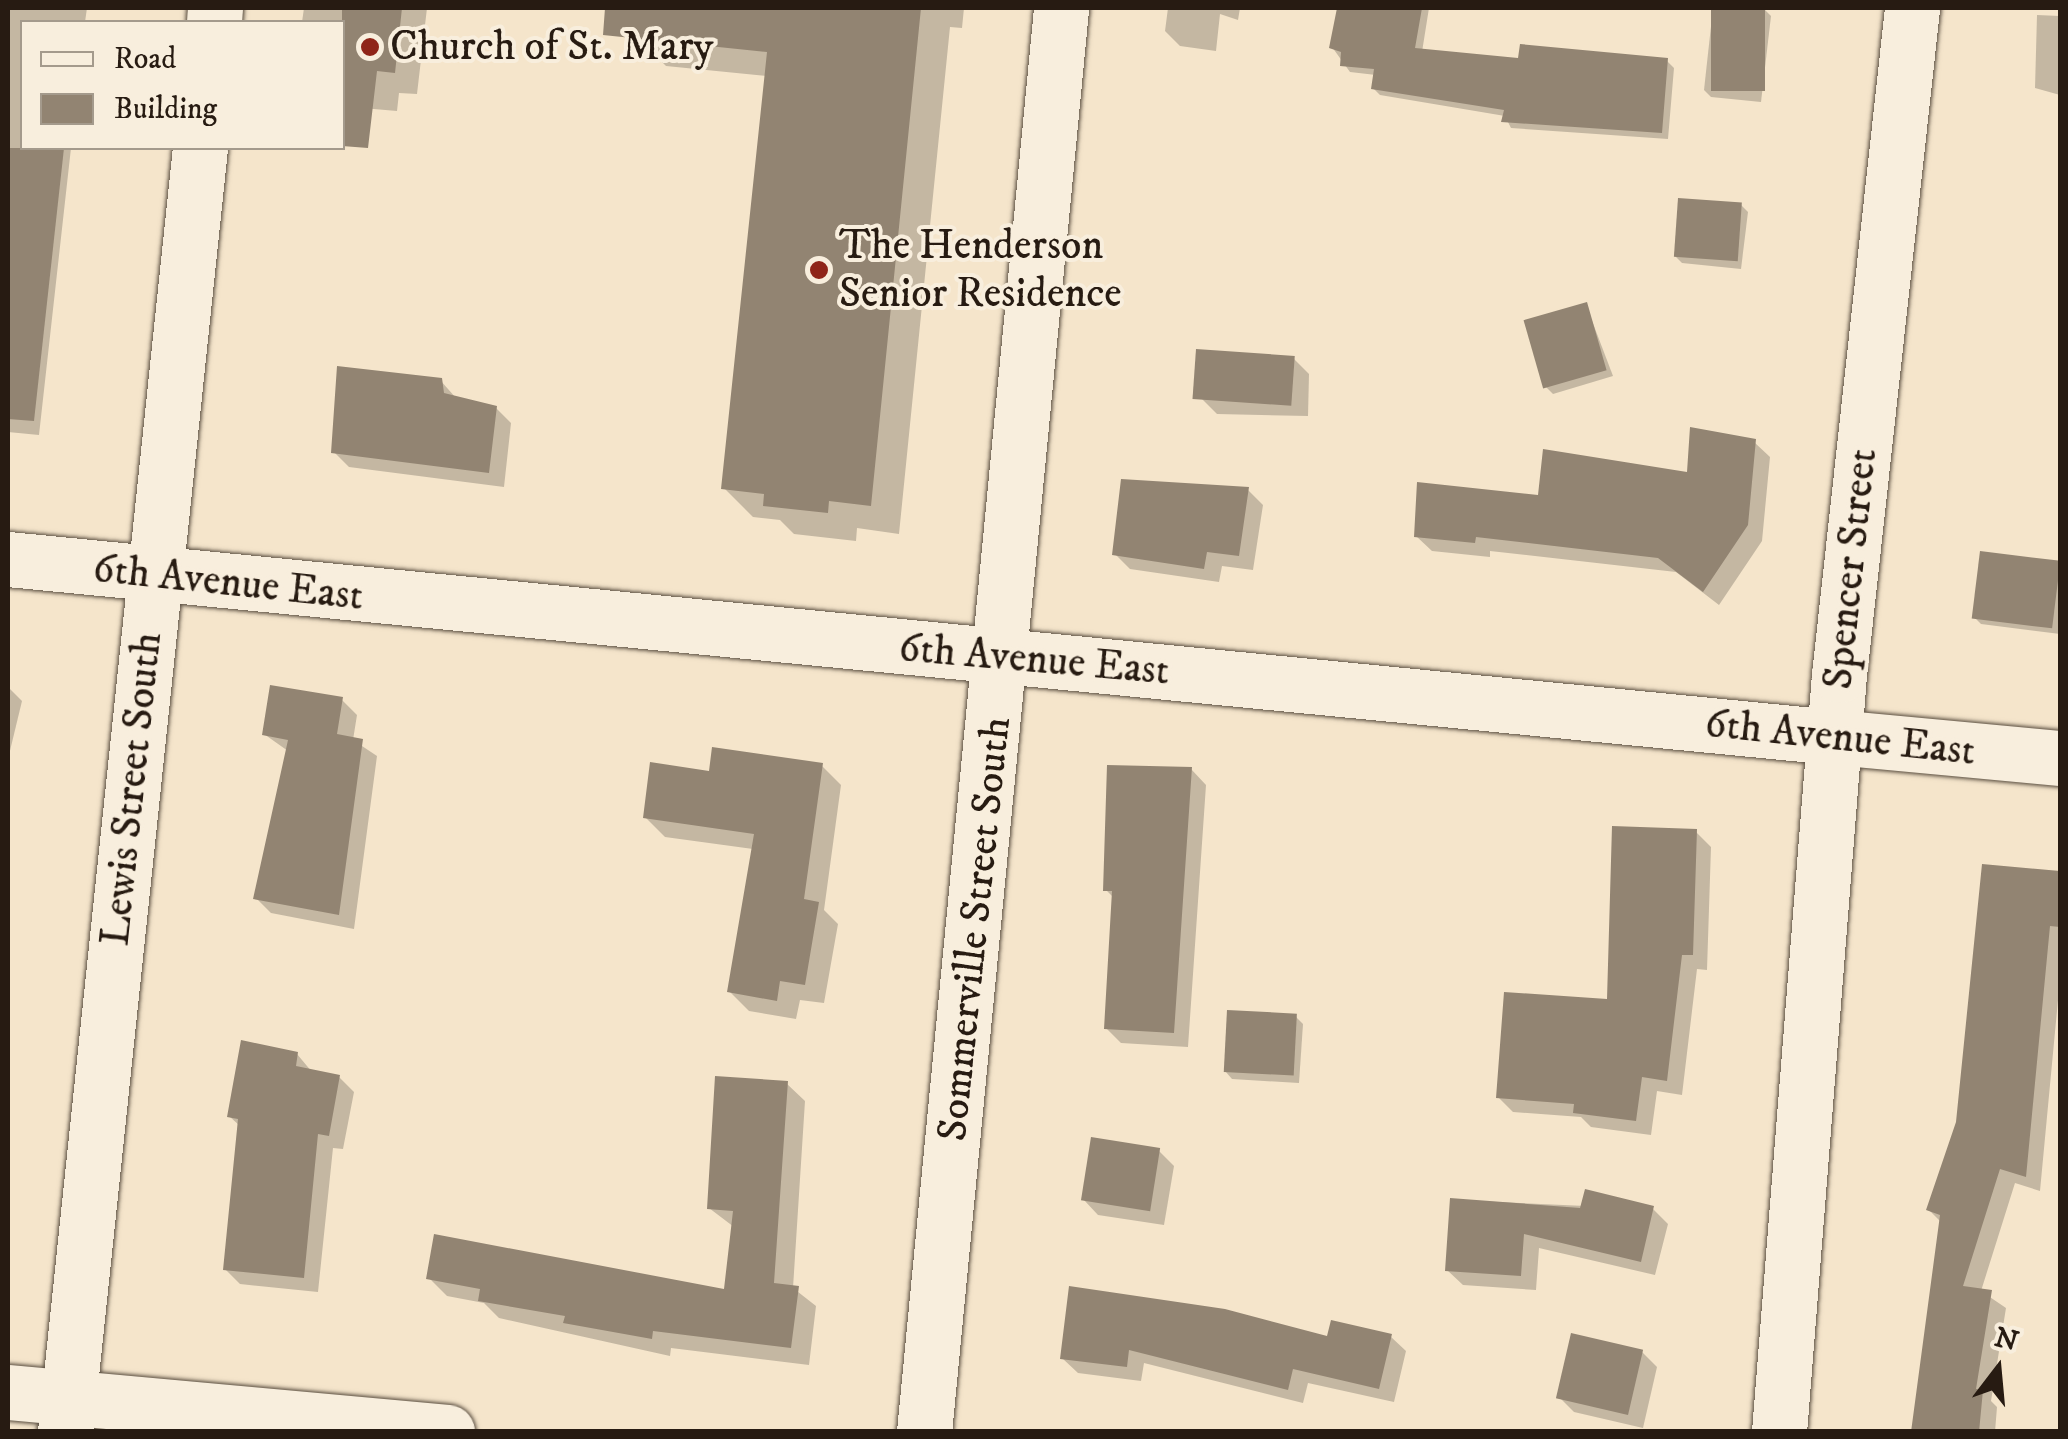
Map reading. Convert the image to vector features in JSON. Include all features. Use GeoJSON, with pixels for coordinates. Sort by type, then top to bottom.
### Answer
{"type":"FeatureCollection","features":[{"type":"Feature","properties":{"kind":"street","name":"Sommerville Street South"},"geometry":{"type":"LineString","coordinates":[[924,1432],[1002,660],[1061,8]]}},
{"type":"Feature","properties":{"kind":"street","name":"Spencer Street"},"geometry":{"type":"LineString","coordinates":[[1779,1432],[1834,737],[1912,8]]}},
{"type":"Feature","properties":{"kind":"street","name":"Lewis Street South"},"geometry":{"type":"LineString","coordinates":[[66,1415],[200,150]]}},
{"type":"Feature","properties":{"kind":"street","name":"6th Avenue East"},"geometry":{"type":"LineString","coordinates":[[8,559],[155,577],[1002,660],[2060,758]]}},
{"type":"Feature","properties":{"kind":"street"},"geometry":{"type":"LineString","coordinates":[[8,1392],[66,1415],[447,1432]]}},
{"type":"Feature","properties":{"kind":"building","name":"Church of St. Mary"},"geometry":{"type":"Polygon","coordinates":[[[342,8],[402,8],[395,73],[377,71],[368,148],[345,146],[342,8]]]}},
{"type":"Feature","properties":{"kind":"building","name":"The Henderson Senior Residence"},"geometry":{"type":"Polygon","coordinates":[[[605,8],[921,8],[871,506],[829,501],[828,513],[763,506],[764,494],[721,489],[767,52],[603,35],[605,8]]]}},
{"type":"Feature","properties":{"kind":"building"},"geometry":{"type":"Polygon","coordinates":[[[1337,8],[1422,8],[1415,48],[1518,58],[1520,44],[1668,58],[1662,133],[1501,122],[1504,110],[1371,89],[1374,69],[1340,66],[1341,52],[1329,48],[1337,8]]]}},
{"type":"Feature","properties":{"kind":"building"},"geometry":{"type":"Polygon","coordinates":[[[1711,8],[1765,8],[1765,91],[1711,91],[1711,8]]]}},
{"type":"Feature","properties":{"kind":"building"},"geometry":{"type":"Polygon","coordinates":[[[8,148],[64,150],[34,421],[8,419],[8,148]]]}},
{"type":"Feature","properties":{"kind":"building"},"geometry":{"type":"Polygon","coordinates":[[[1678,198],[1742,202],[1738,261],[1674,257],[1678,198]]]}},
{"type":"Feature","properties":{"kind":"building"},"geometry":{"type":"Polygon","coordinates":[[[1587,302],[1607,370],[1543,388],[1524,320],[1587,302]]]}},
{"type":"Feature","properties":{"kind":"building"},"geometry":{"type":"Polygon","coordinates":[[[1196,349],[1295,356],[1291,406],[1193,399],[1196,349]]]}},
{"type":"Feature","properties":{"kind":"building"},"geometry":{"type":"Polygon","coordinates":[[[337,366],[442,378],[444,393],[497,406],[489,473],[331,453],[337,366]]]}},
{"type":"Feature","properties":{"kind":"building"},"geometry":{"type":"Polygon","coordinates":[[[1690,427],[1756,439],[1748,525],[1703,592],[1658,558],[1476,537],[1475,543],[1414,537],[1417,482],[1538,495],[1543,449],[1687,472],[1690,427]]]}},
{"type":"Feature","properties":{"kind":"building"},"geometry":{"type":"Polygon","coordinates":[[[1121,479],[1249,487],[1239,556],[1207,552],[1204,569],[1112,555],[1121,479]]]}},
{"type":"Feature","properties":{"kind":"building"},"geometry":{"type":"Polygon","coordinates":[[[1980,551],[2060,561],[2052,628],[1972,618],[1980,551]]]}},
{"type":"Feature","properties":{"kind":"building"},"geometry":{"type":"Polygon","coordinates":[[[270,685],[343,697],[337,734],[363,739],[339,915],[253,899],[288,740],[262,735],[270,685]]]}},
{"type":"Feature","properties":{"kind":"building"},"geometry":{"type":"Polygon","coordinates":[[[712,747],[823,763],[804,899],[819,902],[805,985],[780,981],[777,1001],[727,992],[754,834],[643,818],[650,762],[709,771],[712,747]]]}},
{"type":"Feature","properties":{"kind":"building"},"geometry":{"type":"Polygon","coordinates":[[[1107,765],[1192,767],[1174,1033],[1104,1029],[1112,891],[1103,891],[1107,765]]]}},
{"type":"Feature","properties":{"kind":"building"},"geometry":{"type":"Polygon","coordinates":[[[1612,826],[1697,829],[1693,955],[1682,955],[1667,1081],[1642,1077],[1636,1121],[1573,1113],[1574,1104],[1496,1098],[1504,992],[1607,999],[1612,826]]]}},
{"type":"Feature","properties":{"kind":"building"},"geometry":{"type":"Polygon","coordinates":[[[1982,864],[2060,871],[2060,927],[2050,926],[2026,1177],[2000,1169],[1963,1286],[1992,1290],[1976,1389],[1983,1390],[1979,1432],[1911,1432],[1940,1215],[1926,1210],[1956,1122],[1982,864]]]}},
{"type":"Feature","properties":{"kind":"building"},"geometry":{"type":"Polygon","coordinates":[[[1227,1010],[1297,1014],[1294,1076],[1224,1072],[1227,1010]]]}},
{"type":"Feature","properties":{"kind":"building"},"geometry":{"type":"Polygon","coordinates":[[[241,1040],[298,1052],[296,1066],[340,1075],[329,1136],[318,1134],[304,1278],[223,1270],[238,1119],[227,1117],[241,1040]]]}},
{"type":"Feature","properties":{"kind":"building"},"geometry":{"type":"Polygon","coordinates":[[[715,1076],[788,1081],[774,1283],[799,1286],[791,1348],[653,1331],[652,1339],[563,1323],[565,1316],[478,1301],[480,1289],[426,1279],[434,1234],[724,1289],[733,1211],[707,1209],[715,1076]]]}},
{"type":"Feature","properties":{"kind":"building"},"geometry":{"type":"Polygon","coordinates":[[[1091,1137],[1160,1148],[1150,1211],[1081,1200],[1091,1137]]]}},
{"type":"Feature","properties":{"kind":"building"},"geometry":{"type":"Polygon","coordinates":[[[1585,1189],[1654,1206],[1641,1262],[1524,1234],[1521,1276],[1445,1271],[1450,1198],[1580,1208],[1585,1189]]]}},
{"type":"Feature","properties":{"kind":"building"},"geometry":{"type":"Polygon","coordinates":[[[1069,1286],[1225,1309],[1327,1336],[1331,1320],[1392,1334],[1379,1389],[1293,1369],[1288,1390],[1129,1350],[1127,1367],[1060,1359],[1069,1286]]]}},
{"type":"Feature","properties":{"kind":"building"},"geometry":{"type":"Polygon","coordinates":[[[1571,1333],[1643,1350],[1628,1415],[1556,1398],[1571,1333]]]}},
{"type":"Feature","properties":{"kind":"place","name":"Church of St. Mary"},"geometry":{"type":"Point","coordinates":[370,47]}},
{"type":"Feature","properties":{"kind":"place","name":"The Henderson Senior Residence"},"geometry":{"type":"Point","coordinates":[819,270]}}]}
